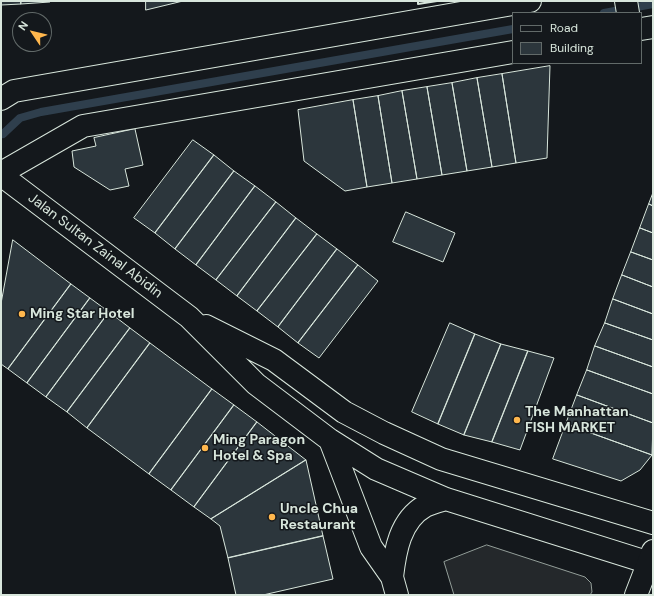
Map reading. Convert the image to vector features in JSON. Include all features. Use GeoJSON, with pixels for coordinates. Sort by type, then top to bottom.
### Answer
{"type":"FeatureCollection","features":[{"type":"Feature","properties":{"kind":"street"},"geometry":{"type":"LineString","coordinates":[[1,99],[14,91],[530,1]]}},
{"type":"Feature","properties":{"kind":"street"},"geometry":{"type":"LineString","coordinates":[[626,1],[628,12]]}},
{"type":"Feature","properties":{"kind":"street"},"geometry":{"type":"LineString","coordinates":[[642,30],[653,27]]}},
{"type":"Feature","properties":{"kind":"street"},"geometry":{"type":"LineString","coordinates":[[1,174],[83,126],[512,52]]}},
{"type":"Feature","properties":{"kind":"street","name":"Jalan Sultan Zainal Abidin"},"geometry":{"type":"LineString","coordinates":[[1,174],[189,317]]}},
{"type":"Feature","properties":{"kind":"street"},"geometry":{"type":"LineString","coordinates":[[189,317],[256,384],[330,440],[376,469],[446,499],[652,559],[636,595]]}},
{"type":"Feature","properties":{"kind":"street"},"geometry":{"type":"LineString","coordinates":[[189,317],[274,360],[344,412],[384,433],[441,459],[653,523]]}},
{"type":"Feature","properties":{"kind":"street"},"geometry":{"type":"LineString","coordinates":[[330,440],[371,547],[395,586]]}},
{"type":"Feature","properties":{"kind":"street"},"geometry":{"type":"LineString","coordinates":[[395,586],[394,556],[408,521],[424,506],[446,499]]}},
{"type":"Feature","properties":{"kind":"shaded area"},"geometry":{"type":"Polygon","coordinates":[[[487,545],[585,577],[591,583],[592,592],[590,595],[454,595],[444,562],[487,545]]]}},
{"type":"Feature","properties":{"kind":"building"},"geometry":{"type":"Polygon","coordinates":[[[1,1],[21,1],[21,4],[1,5],[1,1]]]}},
{"type":"Feature","properties":{"kind":"building"},"geometry":{"type":"Polygon","coordinates":[[[21,1],[50,1],[50,2],[21,4],[21,1]]]}},
{"type":"Feature","properties":{"kind":"building"},"geometry":{"type":"Polygon","coordinates":[[[146,1],[183,1],[146,10],[146,1]]]}},
{"type":"Feature","properties":{"kind":"building"},"geometry":{"type":"Polygon","coordinates":[[[550,66],[547,158],[516,163],[502,74],[550,66]]]}},
{"type":"Feature","properties":{"kind":"building"},"geometry":{"type":"Polygon","coordinates":[[[502,74],[516,163],[492,167],[477,78],[502,74]]]}},
{"type":"Feature","properties":{"kind":"building"},"geometry":{"type":"Polygon","coordinates":[[[477,78],[492,167],[467,171],[452,83],[477,78]]]}},
{"type":"Feature","properties":{"kind":"building"},"geometry":{"type":"Polygon","coordinates":[[[452,83],[467,171],[442,175],[427,87],[452,83]]]}},
{"type":"Feature","properties":{"kind":"building"},"geometry":{"type":"Polygon","coordinates":[[[427,87],[442,175],[417,179],[402,91],[427,87]]]}},
{"type":"Feature","properties":{"kind":"building"},"geometry":{"type":"Polygon","coordinates":[[[402,91],[417,179],[392,183],[378,96],[402,91]]]}},
{"type":"Feature","properties":{"kind":"building"},"geometry":{"type":"Polygon","coordinates":[[[378,96],[392,183],[367,187],[353,100],[378,96]]]}},
{"type":"Feature","properties":{"kind":"building"},"geometry":{"type":"Polygon","coordinates":[[[353,100],[367,187],[345,191],[304,161],[298,110],[353,100]]]}},
{"type":"Feature","properties":{"kind":"building"},"geometry":{"type":"Polygon","coordinates":[[[135,129],[143,165],[125,169],[129,186],[110,190],[74,167],[72,151],[96,146],[94,138],[135,129]]]}},
{"type":"Feature","properties":{"kind":"building"},"geometry":{"type":"Polygon","coordinates":[[[193,140],[214,155],[155,233],[134,218],[193,140]]]}},
{"type":"Feature","properties":{"kind":"building"},"geometry":{"type":"Polygon","coordinates":[[[214,155],[234,171],[175,249],[155,233],[214,155]]]}},
{"type":"Feature","properties":{"kind":"building"},"geometry":{"type":"Polygon","coordinates":[[[234,171],[255,186],[196,265],[175,249],[234,171]]]}},
{"type":"Feature","properties":{"kind":"building"},"geometry":{"type":"Polygon","coordinates":[[[255,186],[276,202],[216,280],[196,265],[255,186]]]}},
{"type":"Feature","properties":{"kind":"building"},"geometry":{"type":"Polygon","coordinates":[[[653,193],[653,206],[649,204],[653,193]]]}},
{"type":"Feature","properties":{"kind":"building"},"geometry":{"type":"Polygon","coordinates":[[[276,202],[296,218],[237,296],[216,280],[276,202]]]}},
{"type":"Feature","properties":{"kind":"building"},"geometry":{"type":"Polygon","coordinates":[[[649,204],[653,206],[653,233],[640,228],[649,204]]]}},
{"type":"Feature","properties":{"kind":"building"},"geometry":{"type":"Polygon","coordinates":[[[406,212],[455,233],[443,262],[393,242],[406,212]]]}},
{"type":"Feature","properties":{"kind":"building"},"geometry":{"type":"Polygon","coordinates":[[[296,218],[317,234],[257,311],[237,296],[296,218]]]}},
{"type":"Feature","properties":{"kind":"building"},"geometry":{"type":"Polygon","coordinates":[[[640,228],[653,233],[653,260],[631,252],[640,228]]]}},
{"type":"Feature","properties":{"kind":"building"},"geometry":{"type":"Polygon","coordinates":[[[317,234],[337,249],[278,327],[257,311],[317,234]]]}},
{"type":"Feature","properties":{"kind":"building"},"geometry":{"type":"Polygon","coordinates":[[[13,240],[71,284],[8,369],[1,364],[1,304],[13,240]]]}},
{"type":"Feature","properties":{"kind":"building"},"geometry":{"type":"Polygon","coordinates":[[[337,249],[358,265],[298,343],[278,327],[337,249]]]}},
{"type":"Feature","properties":{"kind":"building"},"geometry":{"type":"Polygon","coordinates":[[[631,252],[653,260],[653,287],[622,275],[631,252]]]}},
{"type":"Feature","properties":{"kind":"building"},"geometry":{"type":"Polygon","coordinates":[[[358,265],[378,281],[319,358],[298,343],[358,265]]]}},
{"type":"Feature","properties":{"kind":"building"},"geometry":{"type":"Polygon","coordinates":[[[622,275],[653,287],[653,314],[613,299],[622,275]]]}},
{"type":"Feature","properties":{"kind":"building"},"geometry":{"type":"Polygon","coordinates":[[[71,284],[90,298],[27,383],[8,369],[71,284]]]}},
{"type":"Feature","properties":{"kind":"building"},"geometry":{"type":"Polygon","coordinates":[[[90,298],[109,312],[46,397],[27,383],[90,298]]]}},
{"type":"Feature","properties":{"kind":"building"},"geometry":{"type":"Polygon","coordinates":[[[613,299],[653,314],[653,340],[605,323],[613,299]]]}},
{"type":"Feature","properties":{"kind":"building"},"geometry":{"type":"Polygon","coordinates":[[[109,312],[130,328],[67,412],[46,397],[109,312]]]}},
{"type":"Feature","properties":{"kind":"building"},"geometry":{"type":"Polygon","coordinates":[[[450,323],[475,334],[438,424],[412,412],[450,323]]]}},
{"type":"Feature","properties":{"kind":"building"},"geometry":{"type":"Polygon","coordinates":[[[605,323],[653,340],[653,367],[595,346],[605,323]]]}},
{"type":"Feature","properties":{"kind":"building"},"geometry":{"type":"Polygon","coordinates":[[[130,328],[150,343],[87,428],[67,412],[130,328]]]}},
{"type":"Feature","properties":{"kind":"building"},"geometry":{"type":"Polygon","coordinates":[[[475,334],[501,344],[464,435],[438,424],[475,334]]]}},
{"type":"Feature","properties":{"kind":"building"},"geometry":{"type":"Polygon","coordinates":[[[150,343],[212,389],[149,474],[87,428],[150,343]]]}},
{"type":"Feature","properties":{"kind":"building"},"geometry":{"type":"Polygon","coordinates":[[[501,344],[528,351],[492,442],[464,435],[501,344]]]}},
{"type":"Feature","properties":{"kind":"building"},"geometry":{"type":"Polygon","coordinates":[[[595,346],[653,367],[653,394],[587,370],[595,346]]]}},
{"type":"Feature","properties":{"kind":"building"},"geometry":{"type":"Polygon","coordinates":[[[528,351],[554,358],[520,450],[492,442],[528,351]]]}},
{"type":"Feature","properties":{"kind":"building"},"geometry":{"type":"Polygon","coordinates":[[[587,370],[653,394],[653,423],[577,395],[587,370]]]}},
{"type":"Feature","properties":{"kind":"building"},"geometry":{"type":"Polygon","coordinates":[[[212,389],[234,405],[171,490],[149,474],[212,389]]]}},
{"type":"Feature","properties":{"kind":"building"},"geometry":{"type":"Polygon","coordinates":[[[577,395],[653,423],[652,455],[566,424],[577,395]]]}},
{"type":"Feature","properties":{"kind":"building"},"geometry":{"type":"Polygon","coordinates":[[[234,405],[257,422],[194,507],[171,490],[234,405]]]}},
{"type":"Feature","properties":{"kind":"building"},"geometry":{"type":"Polygon","coordinates":[[[257,422],[306,460],[211,519],[194,507],[257,422]]]}},
{"type":"Feature","properties":{"kind":"building"},"geometry":{"type":"Polygon","coordinates":[[[566,424],[652,455],[640,470],[621,481],[553,459],[566,424]]]}},
{"type":"Feature","properties":{"kind":"building"},"geometry":{"type":"Polygon","coordinates":[[[306,460],[323,536],[228,558],[220,526],[211,519],[306,460]]]}},
{"type":"Feature","properties":{"kind":"building"},"geometry":{"type":"Polygon","coordinates":[[[323,536],[333,579],[263,595],[236,595],[228,558],[323,536]]]}},
{"type":"Feature","properties":{"kind":"waterway"},"geometry":{"type":"LineString","coordinates":[[609,12],[653,4]]}},
{"type":"Feature","properties":{"kind":"waterway"},"geometry":{"type":"LineString","coordinates":[[3,134],[20,118],[41,112],[512,29]]}},
{"type":"Feature","properties":{"kind":"wall"},"geometry":{"type":"LineString","coordinates":[[418,1],[418,4],[437,1]]}},
{"type":"Feature","properties":{"kind":"place","name":"Ming Star Hotel"},"geometry":{"type":"Point","coordinates":[22,314]}},
{"type":"Feature","properties":{"kind":"place","name":"The Manhattan FISH MARKET"},"geometry":{"type":"Point","coordinates":[517,420]}},
{"type":"Feature","properties":{"kind":"place","name":"Ming Paragon Hotel & Spa"},"geometry":{"type":"Point","coordinates":[205,448]}},
{"type":"Feature","properties":{"kind":"place","name":"Uncle Chua Restaurant"},"geometry":{"type":"Point","coordinates":[272,517]}}]}
